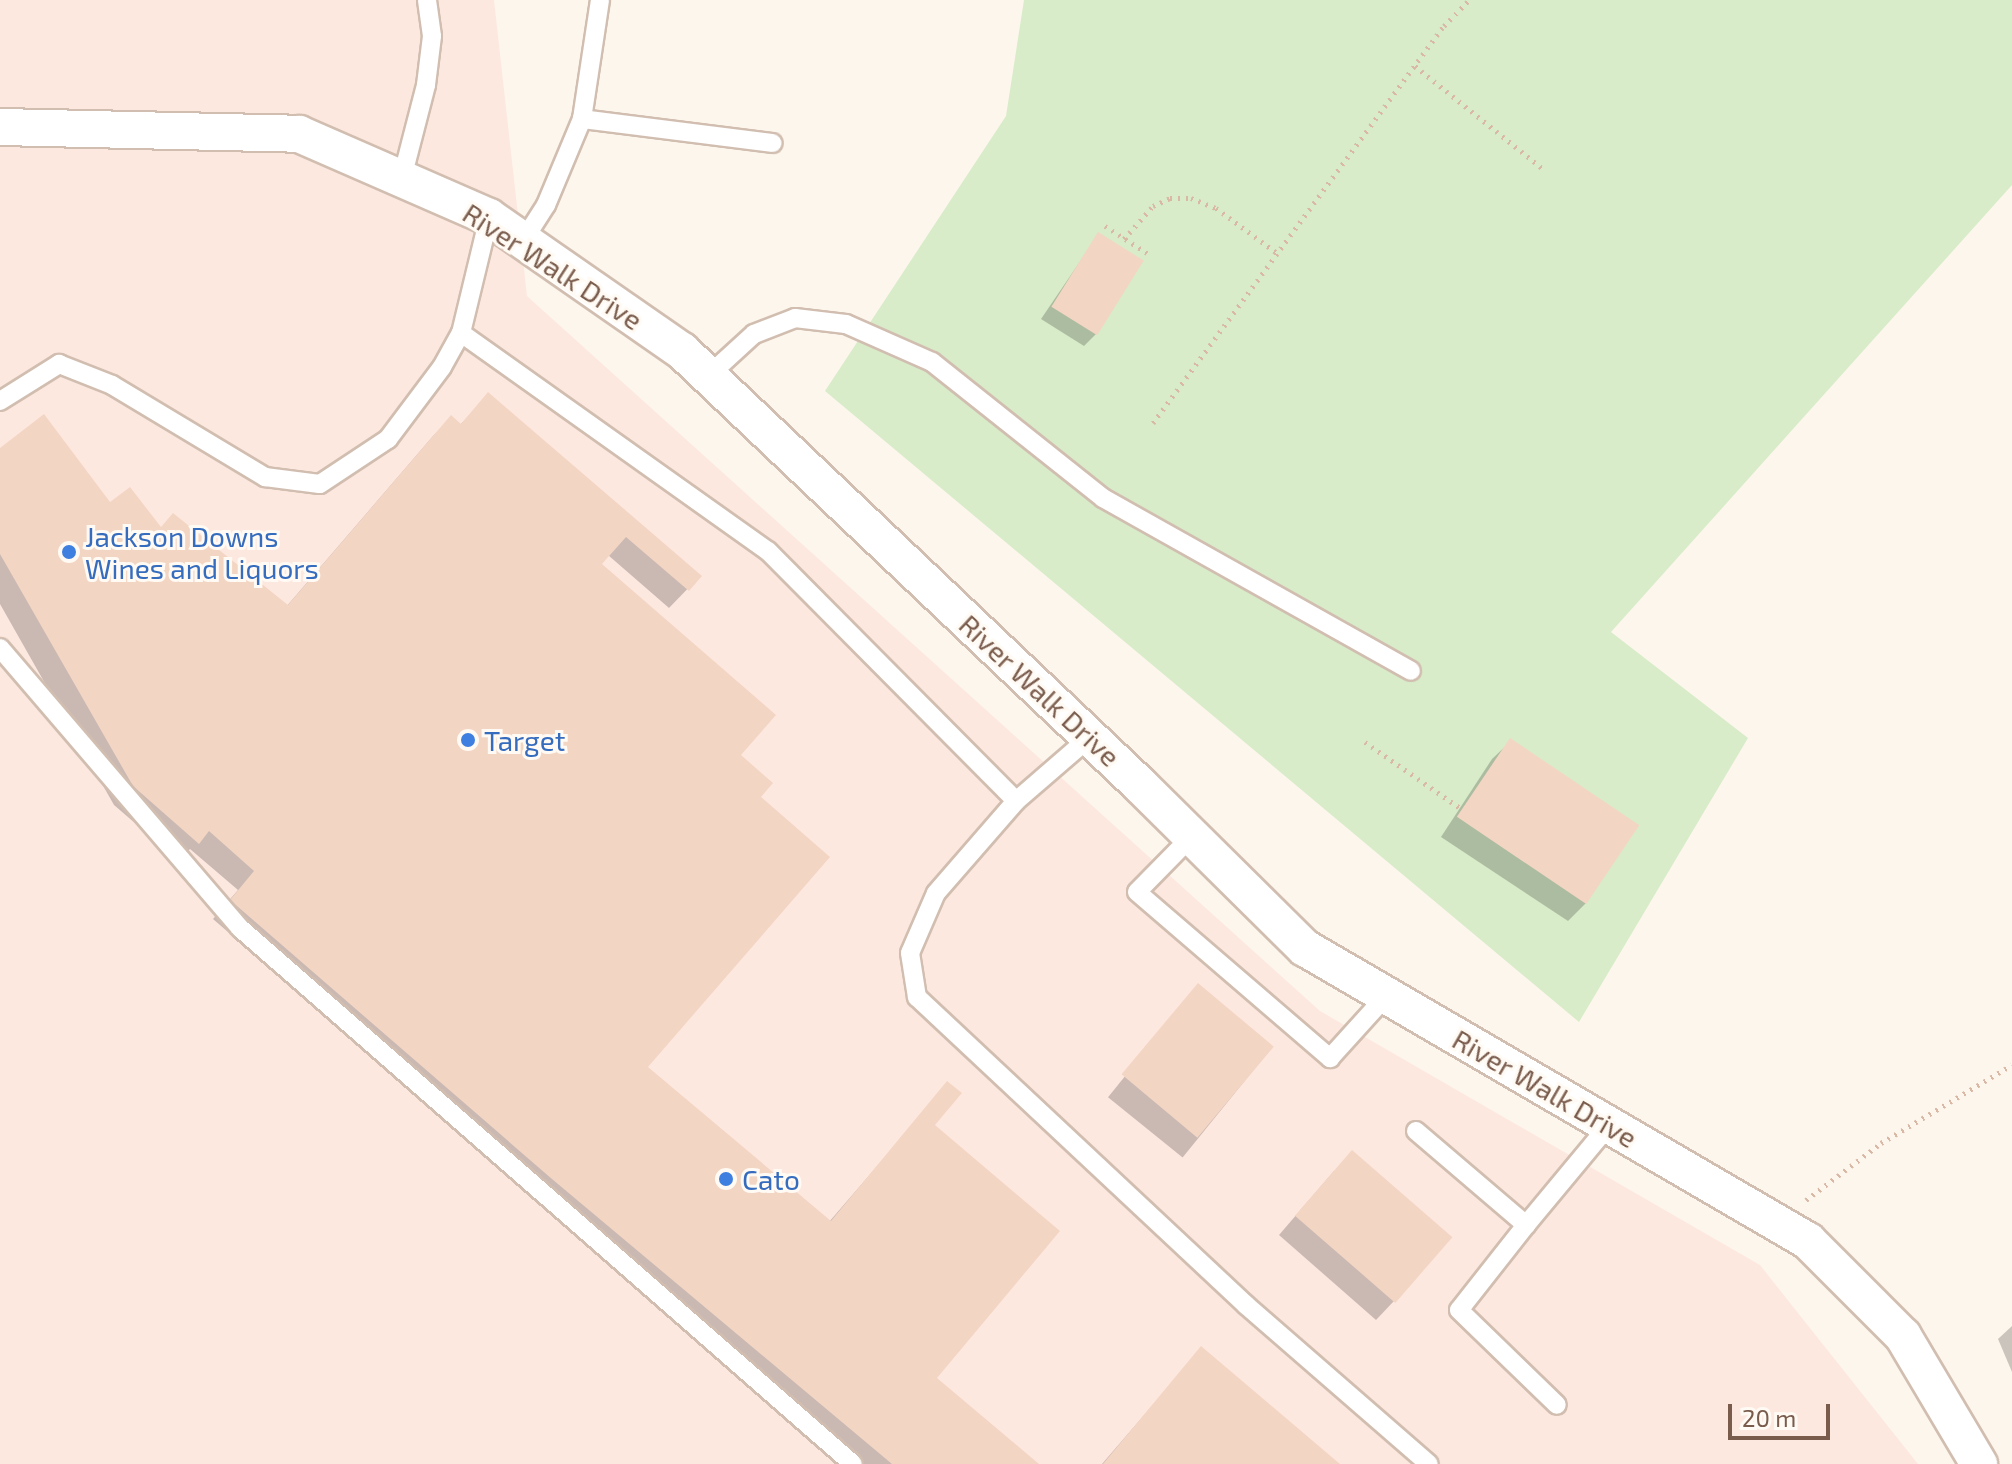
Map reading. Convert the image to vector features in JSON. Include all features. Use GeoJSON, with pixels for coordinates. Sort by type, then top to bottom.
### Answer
{"type":"FeatureCollection","features":[{"type":"Feature","properties":{"kind":"street","name":"River Walk Drive"},"geometry":{"type":"LineString","coordinates":[[0,127],[299,134],[489,217],[682,351],[1090,737],[1305,948],[1808,1241],[1903,1336],[1979,1464]]}},
{"type":"Feature","properties":{"kind":"lane"},"geometry":{"type":"LineString","coordinates":[[402,178],[426,85],[432,36],[427,0]]}},
{"type":"Feature","properties":{"kind":"lane"},"geometry":{"type":"LineString","coordinates":[[523,241],[546,205],[582,119],[600,0]]}},
{"type":"Feature","properties":{"kind":"lane"},"geometry":{"type":"LineString","coordinates":[[582,119],[772,143]]}},
{"type":"Feature","properties":{"kind":"lane"},"geometry":{"type":"LineString","coordinates":[[0,401],[59,364],[112,385],[265,477],[320,484],[388,439],[461,333],[489,217]]}},
{"type":"Feature","properties":{"kind":"lane"},"geometry":{"type":"LineString","coordinates":[[708,376],[754,334],[795,318],[846,324],[932,362],[1103,498],[1411,671]]}},
{"type":"Feature","properties":{"kind":"lane"},"geometry":{"type":"LineString","coordinates":[[461,333],[768,551],[1016,801]]}},
{"type":"Feature","properties":{"kind":"lane"},"geometry":{"type":"LineString","coordinates":[[0,648],[240,928],[853,1464]]}},
{"type":"Feature","properties":{"kind":"lane"},"geometry":{"type":"LineString","coordinates":[[1090,737],[1016,801],[936,893],[910,953],[917,997],[1246,1305],[1429,1464]]}},
{"type":"Feature","properties":{"kind":"lane"},"geometry":{"type":"LineString","coordinates":[[1192,836],[1137,892],[1330,1058],[1386,996]]}},
{"type":"Feature","properties":{"kind":"lane"},"geometry":{"type":"LineString","coordinates":[[1557,1405],[1459,1310],[1609,1125]]}},
{"type":"Feature","properties":{"kind":"lane"},"geometry":{"type":"LineString","coordinates":[[1416,1131],[1526,1225]]}},
{"type":"Feature","properties":{"kind":"path"},"geometry":{"type":"LineString","coordinates":[[1153,423],[1415,66],[1469,0]]}},
{"type":"Feature","properties":{"kind":"path"},"geometry":{"type":"LineString","coordinates":[[1415,66],[1542,168]]}},
{"type":"Feature","properties":{"kind":"path"},"geometry":{"type":"LineString","coordinates":[[1124,239],[1153,206],[1191,198],[1216,208],[1277,253]]}},
{"type":"Feature","properties":{"kind":"path"},"geometry":{"type":"LineString","coordinates":[[1105,226],[1147,253]]}},
{"type":"Feature","properties":{"kind":"path"},"geometry":{"type":"LineString","coordinates":[[1365,742],[1463,810]]}},
{"type":"Feature","properties":{"kind":"path"},"geometry":{"type":"LineString","coordinates":[[1776,1223],[1881,1143],[2012,1065]]}},
{"type":"Feature","properties":{"kind":"shaded area"},"geometry":{"type":"Polygon","coordinates":[[[0,0],[494,0],[527,296],[1320,1011],[1760,1265],[1918,1464],[0,1464],[0,0]]]}},
{"type":"Feature","properties":{"kind":"green space"},"geometry":{"type":"Polygon","coordinates":[[[1024,0],[2012,0],[2012,185],[1611,632],[1748,738],[1579,1022],[825,391],[1006,116],[1024,0]]]}},
{"type":"Feature","properties":{"kind":"building"},"geometry":{"type":"Polygon","coordinates":[[[1098,232],[1144,261],[1097,335],[1051,307],[1098,232]]]}},
{"type":"Feature","properties":{"kind":"building"},"geometry":{"type":"Polygon","coordinates":[[[488,392],[702,576],[689,591],[626,537],[602,564],[776,715],[741,755],[773,783],[761,797],[830,857],[648,1067],[831,1221],[947,1081],[962,1093],[935,1125],[1060,1231],[937,1378],[1039,1464],[892,1464],[552,1179],[230,900],[254,871],[209,831],[199,844],[133,786],[0,554],[0,448],[44,414],[110,502],[130,487],[161,527],[173,513],[288,605],[451,415],[461,424],[488,392]]]}},
{"type":"Feature","properties":{"kind":"building"},"geometry":{"type":"Polygon","coordinates":[[[1510,738],[1639,825],[1586,904],[1457,817],[1510,738]]]}},
{"type":"Feature","properties":{"kind":"building"},"geometry":{"type":"Polygon","coordinates":[[[1198,983],[1274,1047],[1197,1138],[1122,1074],[1198,983]]]}},
{"type":"Feature","properties":{"kind":"building"},"geometry":{"type":"Polygon","coordinates":[[[1352,1150],[1452,1237],[1395,1303],[1295,1216],[1352,1150]]]}},
{"type":"Feature","properties":{"kind":"building"},"geometry":{"type":"Polygon","coordinates":[[[1201,1346],[1340,1464],[1103,1464],[1201,1346]]]}},
{"type":"Feature","properties":{"kind":"place","name":"Jackson Downs Wines and Liquors"},"geometry":{"type":"Point","coordinates":[69,552]}},
{"type":"Feature","properties":{"kind":"place","name":"Target"},"geometry":{"type":"Point","coordinates":[468,740]}},
{"type":"Feature","properties":{"kind":"place","name":"Cato"},"geometry":{"type":"Point","coordinates":[726,1179]}}]}
